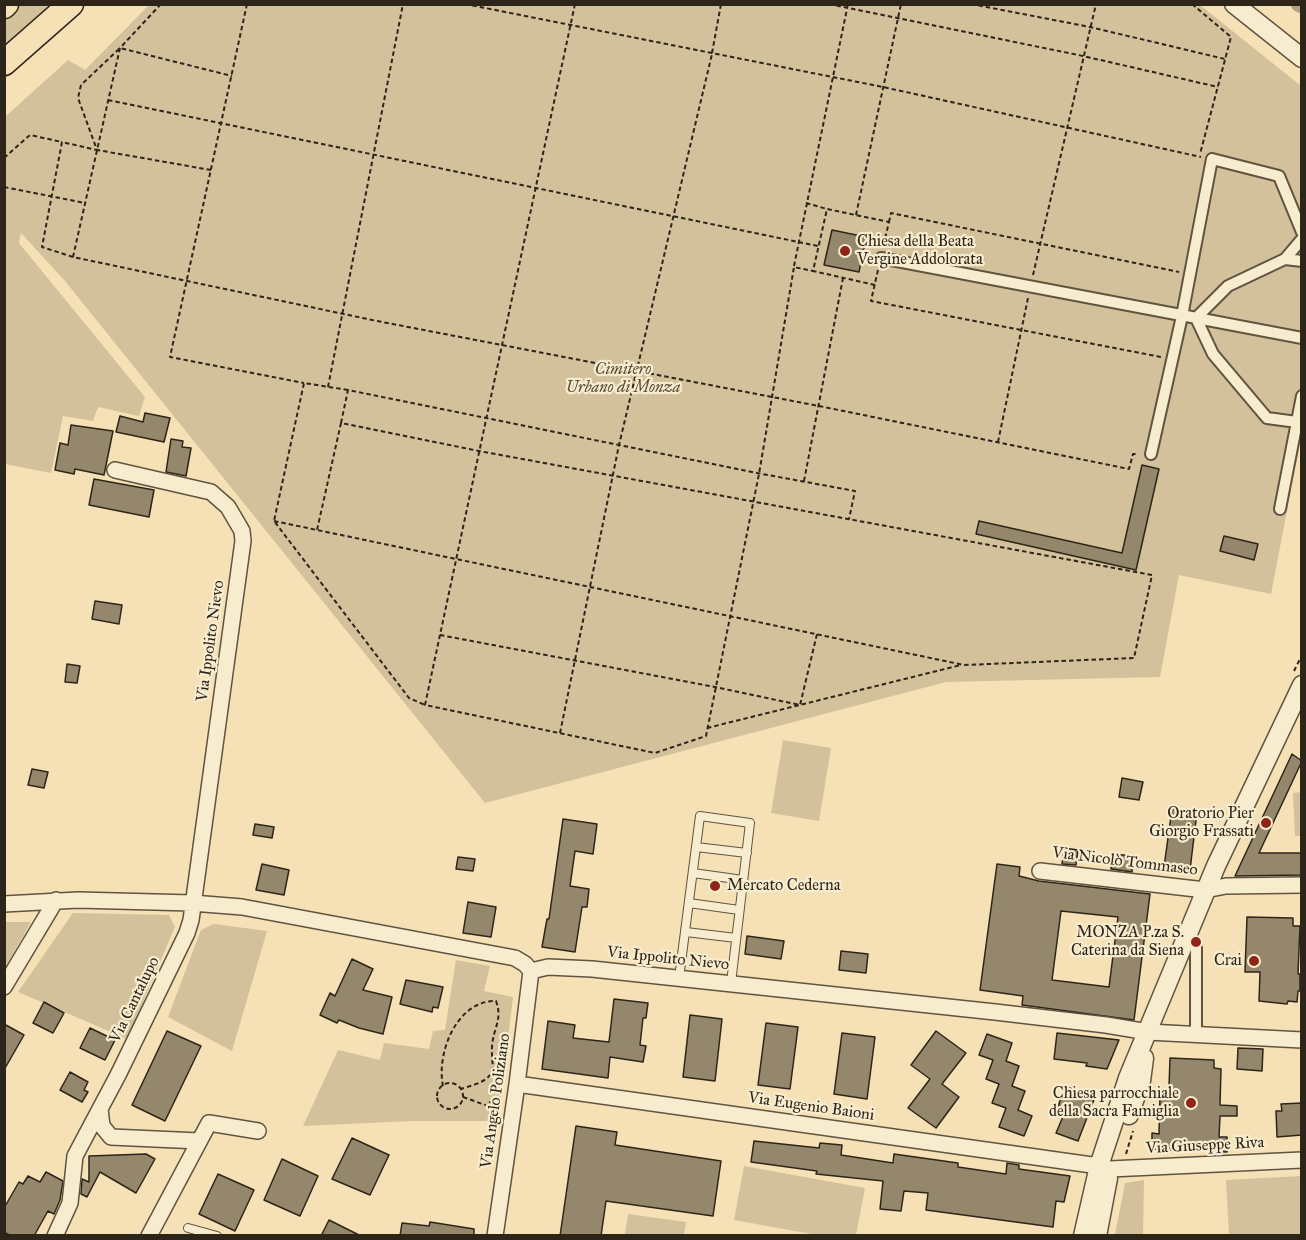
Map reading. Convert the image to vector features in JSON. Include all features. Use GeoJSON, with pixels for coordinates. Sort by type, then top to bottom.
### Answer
{"type":"FeatureCollection","features":[{"type":"Feature","properties":{"kind":"main road"},"geometry":{"type":"LineString","coordinates":[[4,63],[71,4]]}},
{"type":"Feature","properties":{"kind":"street"},"geometry":{"type":"LineString","coordinates":[[1234,4],[1302,58]]}},
{"type":"Feature","properties":{"kind":"street"},"geometry":{"type":"LineString","coordinates":[[1151,454],[1191,274],[1212,159],[1279,176],[1302,232]]}},
{"type":"Feature","properties":{"kind":"street"},"geometry":{"type":"LineString","coordinates":[[1196,318],[1228,286],[1286,259],[1302,239]]}},
{"type":"Feature","properties":{"kind":"street"},"geometry":{"type":"LineString","coordinates":[[881,258],[1302,338]]}},
{"type":"Feature","properties":{"kind":"street"},"geometry":{"type":"LineString","coordinates":[[1286,259],[1302,261]]}},
{"type":"Feature","properties":{"kind":"street"},"geometry":{"type":"LineString","coordinates":[[1196,318],[1213,354],[1267,418],[1297,422]]}},
{"type":"Feature","properties":{"kind":"street"},"geometry":{"type":"LineString","coordinates":[[1280,509],[1302,396]]}},
{"type":"Feature","properties":{"kind":"street","name":"Via Ippolito Nievo"},"geometry":{"type":"LineString","coordinates":[[115,470],[211,492],[228,507],[242,531],[243,541],[192,903]]}},
{"type":"Feature","properties":{"kind":"street"},"geometry":{"type":"LineString","coordinates":[[1096,1236],[1128,1078],[1205,890],[1302,685]]}},
{"type":"Feature","properties":{"kind":"street","name":"Via Nicolò Tommaseo"},"geometry":{"type":"LineString","coordinates":[[1040,871],[1205,890],[1226,886],[1302,885]]}},
{"type":"Feature","properties":{"kind":"street"},"geometry":{"type":"LineString","coordinates":[[4,987],[56,900]]}},
{"type":"Feature","properties":{"kind":"street"},"geometry":{"type":"LineString","coordinates":[[4,904],[56,900],[192,903],[242,907],[515,958],[525,964],[531,972]]}},
{"type":"Feature","properties":{"kind":"street","name":"Via Cantalupo"},"geometry":{"type":"LineString","coordinates":[[55,1236],[70,1203],[75,1156],[187,933],[191,920],[192,903]]}},
{"type":"Feature","properties":{"kind":"street"},"geometry":{"type":"LineString","coordinates":[[1187,938],[1196,948],[1196,1035]]}},
{"type":"Feature","properties":{"kind":"street","name":"Via Ippolito Nievo"},"geometry":{"type":"LineString","coordinates":[[531,972],[548,967],[592,969],[1095,1024],[1148,1032],[1302,1040]]}},
{"type":"Feature","properties":{"kind":"street","name":"Via Angelo Poliziano"},"geometry":{"type":"LineString","coordinates":[[495,1236],[531,972]]}},
{"type":"Feature","properties":{"kind":"street","name":"Via Eugenio Baioni"},"geometry":{"type":"LineString","coordinates":[[517,1084],[1110,1168]]}},
{"type":"Feature","properties":{"kind":"street"},"geometry":{"type":"LineString","coordinates":[[100,1109],[102,1126],[111,1137],[199,1141]]}},
{"type":"Feature","properties":{"kind":"street"},"geometry":{"type":"LineString","coordinates":[[149,1236],[209,1123],[258,1131]]}},
{"type":"Feature","properties":{"kind":"street","name":"Via Giuseppe Riva"},"geometry":{"type":"LineString","coordinates":[[1110,1168],[1302,1160]]}},
{"type":"Feature","properties":{"kind":"street"},"geometry":{"type":"LineString","coordinates":[[1083,1236],[1110,1168]]}},
{"type":"Feature","properties":{"kind":"lane"},"geometry":{"type":"LineString","coordinates":[[679,978],[700,816],[750,823],[731,983]]}},
{"type":"Feature","properties":{"kind":"lane"},"geometry":{"type":"LineString","coordinates":[[696,847],[747,853]]}},
{"type":"Feature","properties":{"kind":"lane"},"geometry":{"type":"LineString","coordinates":[[693,873],[743,880]]}},
{"type":"Feature","properties":{"kind":"lane"},"geometry":{"type":"LineString","coordinates":[[689,903],[739,910]]}},
{"type":"Feature","properties":{"kind":"lane"},"geometry":{"type":"LineString","coordinates":[[686,932],[736,938]]}},
{"type":"Feature","properties":{"kind":"lane"},"geometry":{"type":"LineString","coordinates":[[188,1228],[217,1236]]}},
{"type":"Feature","properties":{"kind":"path"},"geometry":{"type":"LineString","coordinates":[[97,150],[78,98],[81,85],[161,4]]}},
{"type":"Feature","properties":{"kind":"path"},"geometry":{"type":"LineString","coordinates":[[247,4],[170,357],[855,491],[849,519]]}},
{"type":"Feature","properties":{"kind":"path"},"geometry":{"type":"LineString","coordinates":[[328,387],[403,4]]}},
{"type":"Feature","properties":{"kind":"path"},"geometry":{"type":"LineString","coordinates":[[465,4],[883,87],[1212,159]]}},
{"type":"Feature","properties":{"kind":"path"},"geometry":{"type":"LineString","coordinates":[[425,705],[575,4]]}},
{"type":"Feature","properties":{"kind":"path"},"geometry":{"type":"LineString","coordinates":[[560,733],[619,445],[722,4]]}},
{"type":"Feature","properties":{"kind":"path"},"geometry":{"type":"LineString","coordinates":[[829,4],[848,6],[1083,56],[1218,87]]}},
{"type":"Feature","properties":{"kind":"path"},"geometry":{"type":"LineString","coordinates":[[856,215],[901,4]]}},
{"type":"Feature","properties":{"kind":"path"},"geometry":{"type":"LineString","coordinates":[[972,4],[1090,27],[1225,59]]}},
{"type":"Feature","properties":{"kind":"path"},"geometry":{"type":"LineString","coordinates":[[998,442],[1020,330],[1096,4]]}},
{"type":"Feature","properties":{"kind":"path"},"geometry":{"type":"LineString","coordinates":[[1192,4],[1231,37],[1200,157]]}},
{"type":"Feature","properties":{"kind":"path"},"geometry":{"type":"LineString","coordinates":[[304,383],[274,521],[409,698],[425,705],[655,753],[706,736],[759,474],[798,242],[848,6]]}},
{"type":"Feature","properties":{"kind":"path"},"geometry":{"type":"LineString","coordinates":[[120,48],[232,76]]}},
{"type":"Feature","properties":{"kind":"path"},"geometry":{"type":"LineString","coordinates":[[73,257],[120,48]]}},
{"type":"Feature","properties":{"kind":"path"},"geometry":{"type":"LineString","coordinates":[[108,100],[818,246]]}},
{"type":"Feature","properties":{"kind":"path"},"geometry":{"type":"LineString","coordinates":[[4,158],[30,135],[97,150],[211,170]]}},
{"type":"Feature","properties":{"kind":"path"},"geometry":{"type":"LineString","coordinates":[[62,142],[42,247],[73,257],[342,313],[1129,469],[1133,454],[1151,454]]}},
{"type":"Feature","properties":{"kind":"path"},"geometry":{"type":"LineString","coordinates":[[4,187],[86,203]]}},
{"type":"Feature","properties":{"kind":"path"},"geometry":{"type":"LineString","coordinates":[[806,203],[889,222]]}},
{"type":"Feature","properties":{"kind":"path"},"geometry":{"type":"LineString","coordinates":[[813,271],[827,208]]}},
{"type":"Feature","properties":{"kind":"path"},"geometry":{"type":"LineString","coordinates":[[1173,359],[871,301],[891,213],[1191,274]]}},
{"type":"Feature","properties":{"kind":"path"},"geometry":{"type":"LineString","coordinates":[[794,267],[875,285]]}},
{"type":"Feature","properties":{"kind":"path"},"geometry":{"type":"LineString","coordinates":[[804,482],[843,278]]}},
{"type":"Feature","properties":{"kind":"path"},"geometry":{"type":"LineString","coordinates":[[317,530],[348,390]]}},
{"type":"Feature","properties":{"kind":"path"},"geometry":{"type":"LineString","coordinates":[[341,423],[479,451],[1152,575],[1134,658],[964,665],[707,728]]}},
{"type":"Feature","properties":{"kind":"path"},"geometry":{"type":"LineString","coordinates":[[274,521],[964,665]]}},
{"type":"Feature","properties":{"kind":"path"},"geometry":{"type":"LineString","coordinates":[[800,705],[817,634]]}},
{"type":"Feature","properties":{"kind":"path"},"geometry":{"type":"LineString","coordinates":[[440,635],[800,705]]}},
{"type":"Feature","properties":{"kind":"path"},"geometry":{"type":"LineString","coordinates":[[443,1086],[441,1076],[444,1049],[458,1022],[472,1009],[487,1001],[496,1001],[500,1018],[494,1032],[493,1070],[489,1077],[475,1085],[461,1089]]}},
{"type":"Feature","properties":{"kind":"path"},"geometry":{"type":"LineString","coordinates":[[455,1084],[461,1089],[462,1102],[455,1108],[446,1108],[441,1105],[438,1092],[443,1086],[455,1084]]}},
{"type":"Feature","properties":{"kind":"path"},"geometry":{"type":"LineString","coordinates":[[463,1097],[488,1106],[490,1102],[514,1106]]}},
{"type":"Feature","properties":{"kind":"path"},"geometry":{"type":"LineString","coordinates":[[1110,1168],[1134,1127]]}},
{"type":"Feature","properties":{"kind":"green space"},"geometry":{"type":"Polygon","coordinates":[[[18,5],[62,5],[5,55],[4,16],[18,5]]]}},
{"type":"Feature","properties":{"kind":"green space","name":"Cimitero Urbano di Monza"},"geometry":{"type":"Polygon","coordinates":[[[149,5],[1200,5],[1301,86],[1301,438],[1271,594],[1179,575],[1160,677],[946,682],[485,803],[65,281],[21,233],[19,243],[145,397],[139,416],[98,407],[93,421],[63,416],[51,473],[5,464],[5,117],[68,60],[85,70],[149,5]]]}},
{"type":"Feature","properties":{"kind":"green space"},"geometry":{"type":"Polygon","coordinates":[[[783,740],[831,748],[819,821],[771,813],[783,740]]]}},
{"type":"Feature","properties":{"kind":"green space"},"geometry":{"type":"Polygon","coordinates":[[[1301,792],[1301,836],[1295,836],[1293,793],[1301,792]]]}},
{"type":"Feature","properties":{"kind":"green space"},"geometry":{"type":"Polygon","coordinates":[[[73,913],[169,915],[175,927],[127,1039],[18,992],[73,913]]]}},
{"type":"Feature","properties":{"kind":"green space"},"geometry":{"type":"Polygon","coordinates":[[[6,922],[31,922],[5,968],[4,924],[6,922]]]}},
{"type":"Feature","properties":{"kind":"green space"},"geometry":{"type":"Polygon","coordinates":[[[214,924],[267,931],[232,1051],[168,1017],[201,930],[214,924]]]}},
{"type":"Feature","properties":{"kind":"green space"},"geometry":{"type":"Polygon","coordinates":[[[456,960],[490,966],[484,991],[513,997],[498,1121],[412,1121],[303,1126],[338,1050],[380,1060],[384,1043],[429,1049],[433,1031],[445,1030],[456,960]]]}},
{"type":"Feature","properties":{"kind":"green space"},"geometry":{"type":"Polygon","coordinates":[[[744,1166],[865,1188],[856,1235],[817,1235],[734,1220],[744,1166]]]}},
{"type":"Feature","properties":{"kind":"green space"},"geometry":{"type":"Polygon","coordinates":[[[1301,1176],[1301,1235],[1229,1235],[1226,1180],[1301,1176]]]}},
{"type":"Feature","properties":{"kind":"green space"},"geometry":{"type":"Polygon","coordinates":[[[1144,1180],[1143,1235],[1115,1235],[1125,1183],[1144,1180]]]}},
{"type":"Feature","properties":{"kind":"green space"},"geometry":{"type":"Polygon","coordinates":[[[628,1214],[686,1222],[684,1235],[625,1235],[628,1214]]]}},
{"type":"Feature","properties":{"kind":"building","name":"Chiesa della Beata Vergine Addolorata"},"geometry":{"type":"Polygon","coordinates":[[[832,230],[866,237],[859,272],[824,265],[832,230]]]}},
{"type":"Feature","properties":{"kind":"building"},"geometry":{"type":"Polygon","coordinates":[[[145,413],[170,418],[164,442],[116,432],[120,416],[143,422],[145,413]]]}},
{"type":"Feature","properties":{"kind":"building"},"geometry":{"type":"Polygon","coordinates":[[[71,425],[113,431],[104,475],[75,469],[74,474],[55,470],[60,443],[68,445],[71,425]]]}},
{"type":"Feature","properties":{"kind":"building"},"geometry":{"type":"Polygon","coordinates":[[[171,439],[183,441],[182,447],[191,448],[186,476],[166,472],[171,439]]]}},
{"type":"Feature","properties":{"kind":"building"},"geometry":{"type":"Polygon","coordinates":[[[1142,465],[1159,469],[1136,570],[976,534],[979,521],[1122,553],[1142,465]]]}},
{"type":"Feature","properties":{"kind":"building"},"geometry":{"type":"Polygon","coordinates":[[[94,479],[154,490],[149,517],[89,505],[94,479]]]}},
{"type":"Feature","properties":{"kind":"building"},"geometry":{"type":"Polygon","coordinates":[[[1224,536],[1258,544],[1254,560],[1220,551],[1224,536]]]}},
{"type":"Feature","properties":{"kind":"building"},"geometry":{"type":"Polygon","coordinates":[[[95,601],[122,605],[119,624],[92,619],[95,601]]]}},
{"type":"Feature","properties":{"kind":"building"},"geometry":{"type":"Polygon","coordinates":[[[67,664],[80,666],[77,683],[65,682],[67,664]]]}},
{"type":"Feature","properties":{"kind":"building","name":"Oratorio Pier Giorgio Frassati"},"geometry":{"type":"Polygon","coordinates":[[[1292,754],[1302,761],[1259,853],[1302,853],[1302,875],[1235,876],[1292,754]]]}},
{"type":"Feature","properties":{"kind":"building"},"geometry":{"type":"Polygon","coordinates":[[[32,769],[48,772],[44,788],[28,785],[32,769]]]}},
{"type":"Feature","properties":{"kind":"building"},"geometry":{"type":"Polygon","coordinates":[[[1122,778],[1143,782],[1139,800],[1119,797],[1122,778]]]}},
{"type":"Feature","properties":{"kind":"building"},"geometry":{"type":"Polygon","coordinates":[[[1172,809],[1197,812],[1190,870],[1164,867],[1172,809]]]}},
{"type":"Feature","properties":{"kind":"building"},"geometry":{"type":"Polygon","coordinates":[[[563,819],[597,824],[593,854],[575,851],[570,886],[589,889],[587,907],[582,907],[575,952],[542,947],[547,919],[549,919],[563,819]]]}},
{"type":"Feature","properties":{"kind":"building"},"geometry":{"type":"Polygon","coordinates":[[[255,824],[274,827],[272,838],[253,835],[255,824]]]}},
{"type":"Feature","properties":{"kind":"building"},"geometry":{"type":"Polygon","coordinates":[[[1064,848],[1078,850],[1076,865],[1062,864],[1064,848]]]}},
{"type":"Feature","properties":{"kind":"building"},"geometry":{"type":"Polygon","coordinates":[[[1112,854],[1134,856],[1132,872],[1111,869],[1112,854]]]}},
{"type":"Feature","properties":{"kind":"building"},"geometry":{"type":"Polygon","coordinates":[[[458,857],[475,859],[473,871],[456,869],[458,857]]]}},
{"type":"Feature","properties":{"kind":"building"},"geometry":{"type":"Polygon","coordinates":[[[262,864],[289,870],[284,895],[256,890],[262,864]]]}},
{"type":"Feature","properties":{"kind":"building"},"geometry":{"type":"Polygon","coordinates":[[[997,864],[1020,867],[1019,876],[1039,881],[1150,894],[1134,1020],[1022,1005],[1023,996],[980,990],[997,864]],[[1061,911],[1052,980],[1109,987],[1118,917],[1061,911]]]}},
{"type":"Feature","properties":{"kind":"building"},"geometry":{"type":"Polygon","coordinates":[[[468,902],[496,907],[491,937],[463,933],[468,902]]]}},
{"type":"Feature","properties":{"kind":"building"},"geometry":{"type":"Polygon","coordinates":[[[1247,917],[1293,918],[1293,926],[1300,926],[1298,974],[1300,974],[1300,991],[1298,991],[1297,1002],[1288,1001],[1287,1004],[1259,1001],[1260,972],[1245,972],[1247,917]]]}},
{"type":"Feature","properties":{"kind":"building"},"geometry":{"type":"Polygon","coordinates":[[[747,936],[784,941],[781,959],[745,954],[747,936]]]}},
{"type":"Feature","properties":{"kind":"building"},"geometry":{"type":"Polygon","coordinates":[[[841,951],[868,954],[866,973],[839,970],[841,951]]]}},
{"type":"Feature","properties":{"kind":"building"},"geometry":{"type":"Polygon","coordinates":[[[352,959],[373,969],[363,990],[392,997],[383,1034],[339,1020],[337,1023],[320,1015],[330,993],[335,996],[352,959]]]}},
{"type":"Feature","properties":{"kind":"building"},"geometry":{"type":"Polygon","coordinates":[[[406,980],[443,987],[438,1008],[433,1007],[432,1012],[400,1004],[406,980]]]}},
{"type":"Feature","properties":{"kind":"building"},"geometry":{"type":"Polygon","coordinates":[[[614,999],[648,1003],[646,1018],[643,1018],[640,1045],[646,1046],[643,1062],[610,1057],[608,1078],[542,1069],[548,1021],[575,1025],[573,1038],[609,1042],[614,999]]]}},
{"type":"Feature","properties":{"kind":"building"},"geometry":{"type":"Polygon","coordinates":[[[44,1002],[64,1013],[53,1033],[33,1023],[44,1002]]]}},
{"type":"Feature","properties":{"kind":"building"},"geometry":{"type":"Polygon","coordinates":[[[690,1015],[722,1019],[715,1081],[683,1077],[690,1015]]]}},
{"type":"Feature","properties":{"kind":"building"},"geometry":{"type":"Polygon","coordinates":[[[766,1023],[798,1027],[790,1089],[758,1085],[766,1023]]]}},
{"type":"Feature","properties":{"kind":"building"},"geometry":{"type":"Polygon","coordinates":[[[4,1024],[24,1035],[4,1070],[4,1024]]]}},
{"type":"Feature","properties":{"kind":"building"},"geometry":{"type":"Polygon","coordinates":[[[90,1028],[115,1040],[105,1060],[80,1048],[90,1028]]]}},
{"type":"Feature","properties":{"kind":"building"},"geometry":{"type":"Polygon","coordinates":[[[167,1031],[201,1046],[165,1121],[132,1105],[167,1031]]]}},
{"type":"Feature","properties":{"kind":"building"},"geometry":{"type":"Polygon","coordinates":[[[936,1031],[966,1053],[942,1084],[959,1097],[936,1128],[908,1108],[930,1079],[911,1065],[936,1031]]]}},
{"type":"Feature","properties":{"kind":"building"},"geometry":{"type":"Polygon","coordinates":[[[842,1033],[875,1037],[867,1099],[834,1094],[842,1033]]]}},
{"type":"Feature","properties":{"kind":"building"},"geometry":{"type":"Polygon","coordinates":[[[1057,1033],[1119,1040],[1107,1069],[1086,1066],[1087,1063],[1054,1059],[1057,1033]]]}},
{"type":"Feature","properties":{"kind":"building"},"geometry":{"type":"Polygon","coordinates":[[[987,1034],[1012,1043],[1006,1061],[1019,1066],[1012,1086],[1025,1091],[1018,1110],[1032,1116],[1024,1136],[999,1127],[1006,1108],[992,1103],[999,1084],[986,1079],[993,1060],[979,1055],[987,1034]]]}},
{"type":"Feature","properties":{"kind":"building"},"geometry":{"type":"Polygon","coordinates":[[[1238,1048],[1263,1049],[1262,1071],[1237,1069],[1238,1048]]]}},
{"type":"Feature","properties":{"kind":"building","name":"Chiesa parrocchiale della Sacra Famiglia"},"geometry":{"type":"Polygon","coordinates":[[[1170,1058],[1214,1060],[1214,1068],[1221,1069],[1220,1105],[1237,1106],[1237,1116],[1220,1116],[1219,1137],[1227,1137],[1227,1152],[1205,1151],[1205,1149],[1190,1151],[1152,1149],[1152,1133],[1159,1134],[1160,1096],[1169,1087],[1170,1058]]]}},
{"type":"Feature","properties":{"kind":"building"},"geometry":{"type":"Polygon","coordinates":[[[70,1072],[88,1082],[84,1090],[88,1092],[82,1102],[60,1090],[70,1072]]]}},
{"type":"Feature","properties":{"kind":"building"},"geometry":{"type":"Polygon","coordinates":[[[1064,1086],[1095,1097],[1078,1141],[1056,1133],[1064,1114],[1057,1111],[1064,1086]]]}},
{"type":"Feature","properties":{"kind":"building"},"geometry":{"type":"Polygon","coordinates":[[[1302,1103],[1302,1135],[1277,1137],[1276,1111],[1282,1111],[1281,1104],[1302,1103]]]}},
{"type":"Feature","properties":{"kind":"building"},"geometry":{"type":"Polygon","coordinates":[[[576,1126],[617,1132],[615,1145],[721,1161],[713,1216],[606,1201],[601,1236],[560,1236],[576,1126]]]}},
{"type":"Feature","properties":{"kind":"building"},"geometry":{"type":"Polygon","coordinates":[[[352,1138],[389,1155],[370,1195],[332,1179],[352,1138]]]}},
{"type":"Feature","properties":{"kind":"building"},"geometry":{"type":"Polygon","coordinates":[[[754,1141],[819,1148],[820,1143],[842,1145],[841,1155],[893,1163],[894,1154],[958,1163],[958,1167],[1006,1174],[1007,1163],[1019,1165],[1019,1169],[1070,1176],[1064,1202],[1056,1201],[1053,1227],[926,1210],[928,1193],[904,1191],[901,1211],[880,1209],[883,1181],[816,1174],[817,1171],[751,1162],[754,1141]]]}},
{"type":"Feature","properties":{"kind":"building"},"geometry":{"type":"Polygon","coordinates":[[[146,1154],[155,1159],[136,1193],[100,1172],[87,1197],[81,1194],[82,1179],[89,1182],[89,1156],[146,1154]]]}},
{"type":"Feature","properties":{"kind":"building"},"geometry":{"type":"Polygon","coordinates":[[[282,1159],[318,1176],[300,1216],[264,1200],[282,1159]]]}},
{"type":"Feature","properties":{"kind":"building"},"geometry":{"type":"Polygon","coordinates":[[[46,1172],[63,1181],[60,1200],[54,1214],[48,1211],[34,1236],[11,1236],[4,1232],[4,1208],[19,1182],[23,1184],[28,1176],[40,1182],[46,1172]]]}},
{"type":"Feature","properties":{"kind":"building"},"geometry":{"type":"Polygon","coordinates":[[[218,1174],[254,1190],[235,1231],[199,1214],[218,1174]]]}},
{"type":"Feature","properties":{"kind":"building"},"geometry":{"type":"Polygon","coordinates":[[[329,1220],[361,1236],[321,1236],[329,1220]]]}},
{"type":"Feature","properties":{"kind":"building"},"geometry":{"type":"Polygon","coordinates":[[[430,1222],[474,1229],[474,1236],[400,1236],[402,1223],[429,1226],[430,1222]]]}},
{"type":"Feature","properties":{"kind":"waterway"},"geometry":{"type":"LineString","coordinates":[[1298,4],[1302,6]]}},
{"type":"Feature","properties":{"kind":"place","name":"Chiesa della Beata Vergine Addolorata"},"geometry":{"type":"Point","coordinates":[845,251]}},
{"type":"Feature","properties":{"kind":"place","name":"Oratorio Pier Giorgio Frassati"},"geometry":{"type":"Point","coordinates":[1266,823]}},
{"type":"Feature","properties":{"kind":"place","name":"Mercato Cederna"},"geometry":{"type":"Point","coordinates":[715,886]}},
{"type":"Feature","properties":{"kind":"place","name":"MONZA P.za S. Caterina da Siena"},"geometry":{"type":"Point","coordinates":[1196,942]}},
{"type":"Feature","properties":{"kind":"place","name":"Crai"},"geometry":{"type":"Point","coordinates":[1254,961]}},
{"type":"Feature","properties":{"kind":"place","name":"Chiesa parrocchiale della Sacra Famiglia"},"geometry":{"type":"Point","coordinates":[1191,1103]}}]}
